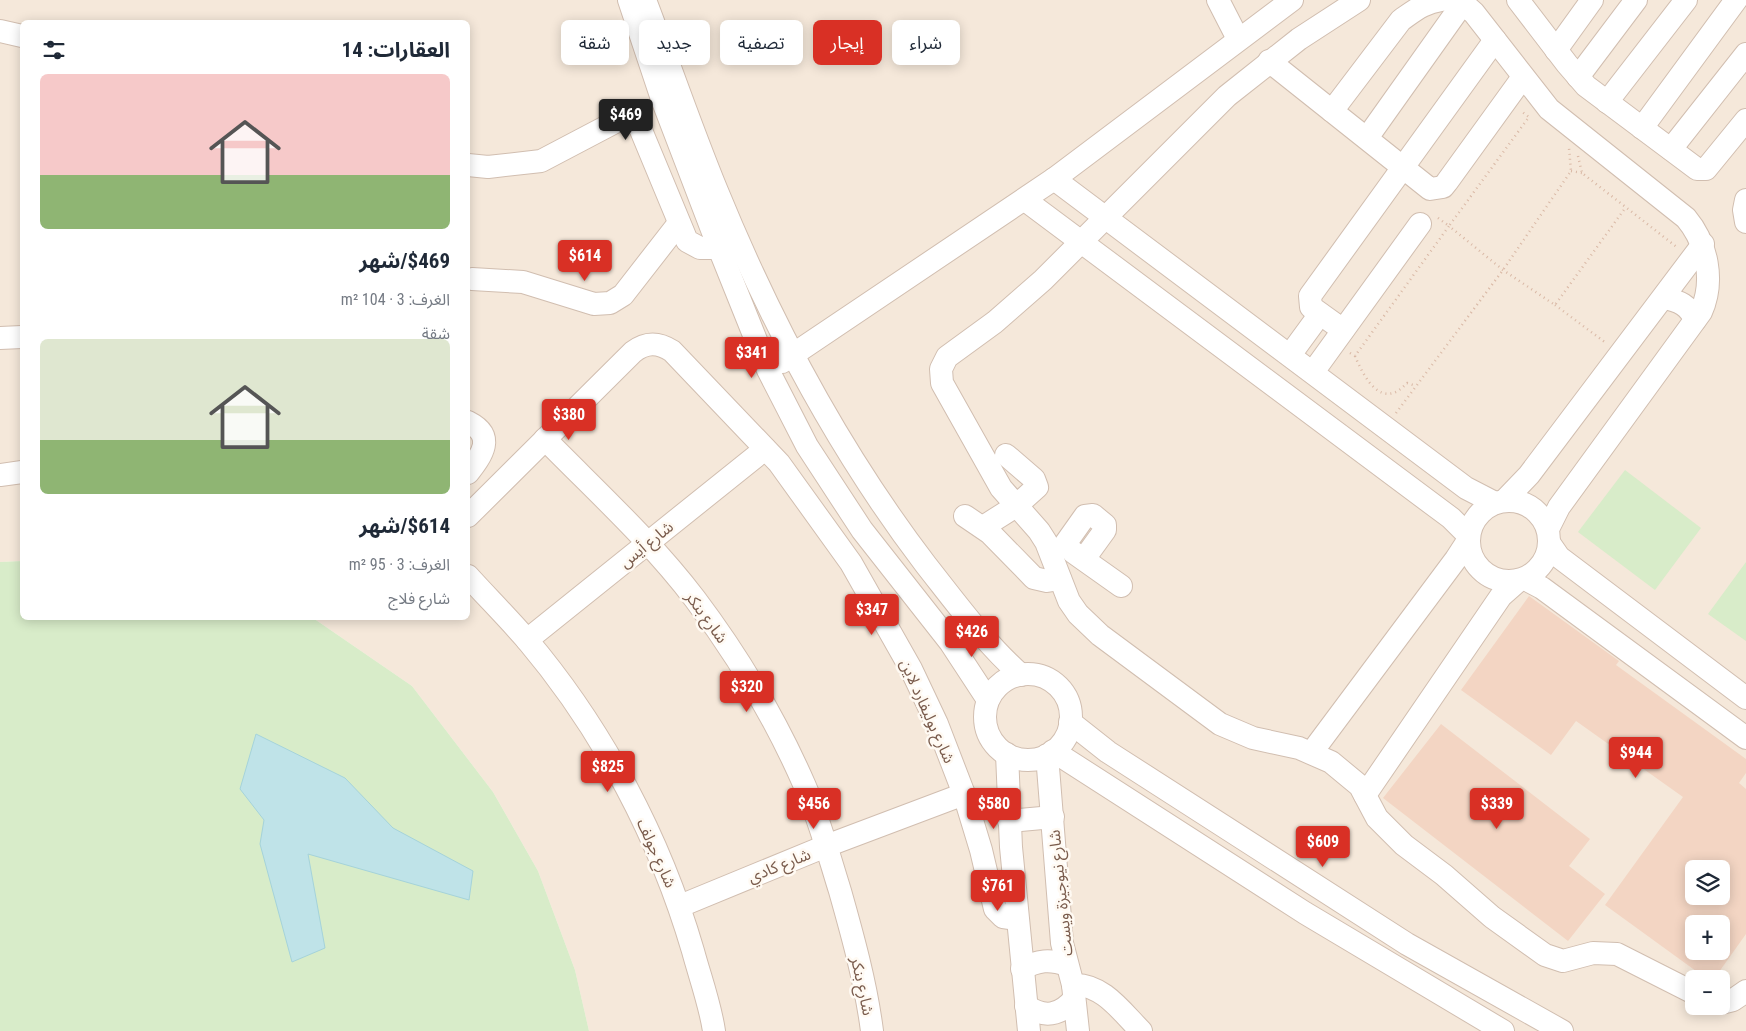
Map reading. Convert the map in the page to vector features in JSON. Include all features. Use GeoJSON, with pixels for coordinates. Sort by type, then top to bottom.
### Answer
{"type":"FeatureCollection","features":[{"type":"Feature","properties":{"kind":"street"},"geometry":{"type":"LineString","coordinates":[[629,0],[662,98],[768,370],[807,446],[834,489],[892,571],[950,642],[988,700]]}},
{"type":"Feature","properties":{"kind":"street"},"geometry":{"type":"LineString","coordinates":[[645,0],[716,190],[793,356],[826,417],[885,508],[980,633],[1021,675]]}},
{"type":"Feature","properties":{"kind":"street"},"geometry":{"type":"LineString","coordinates":[[1218,0],[1238,39]]}},
{"type":"Feature","properties":{"kind":"street"},"geometry":{"type":"LineString","coordinates":[[768,370],[793,356],[1025,200],[1292,0]]}},
{"type":"Feature","properties":{"kind":"street"},"geometry":{"type":"LineString","coordinates":[[1120,586],[1084,559],[1055,545],[1001,488],[942,383],[941,369],[947,357],[1020,302],[1227,96],[1269,61],[1359,0]]}},
{"type":"Feature","properties":{"kind":"street"},"geometry":{"type":"LineString","coordinates":[[1556,50],[1592,0]]}},
{"type":"Feature","properties":{"kind":"street"},"geometry":{"type":"LineString","coordinates":[[1578,77],[1636,0]]}},
{"type":"Feature","properties":{"kind":"street"},"geometry":{"type":"LineString","coordinates":[[1607,102],[1686,0]]}},
{"type":"Feature","properties":{"kind":"street"},"geometry":{"type":"LineString","coordinates":[[1642,128],[1736,0]]}},
{"type":"Feature","properties":{"kind":"street"},"geometry":{"type":"LineString","coordinates":[[1332,111],[1402,20],[1416,9],[1431,2],[1453,4],[1491,46],[1519,83],[1549,109],[1575,140],[1675,208],[1696,230],[1703,244],[1706,260],[1707,296],[1695,320],[1559,507],[1549,537],[1548,553],[1540,568],[1501,596],[1365,795]]}},
{"type":"Feature","properties":{"kind":"street"},"geometry":{"type":"LineString","coordinates":[[1527,3],[1556,50],[1586,86],[1697,168],[1706,169],[1746,120]]}},
{"type":"Feature","properties":{"kind":"street"},"geometry":{"type":"LineString","coordinates":[[1367,138],[1453,4]]}},
{"type":"Feature","properties":{"kind":"street"},"geometry":{"type":"LineString","coordinates":[[0,31],[20,36]]}},
{"type":"Feature","properties":{"kind":"street"},"geometry":{"type":"LineString","coordinates":[[1343,339],[1309,301],[1313,291],[1491,46]]}},
{"type":"Feature","properties":{"kind":"street"},"geometry":{"type":"LineString","coordinates":[[1671,150],[1746,54]]}},
{"type":"Feature","properties":{"kind":"street"},"geometry":{"type":"LineString","coordinates":[[1269,61],[1430,189],[1443,187],[1519,83]]}},
{"type":"Feature","properties":{"kind":"street"},"geometry":{"type":"LineString","coordinates":[[470,165],[488,167],[541,161],[619,120],[632,118],[638,122],[687,241],[700,248],[719,248]]}},
{"type":"Feature","properties":{"kind":"street"},"geometry":{"type":"LineString","coordinates":[[1054,179],[1106,216],[1466,488],[1500,502],[1520,502],[1535,510],[1545,522],[1549,537],[1559,557],[1746,698]]}},
{"type":"Feature","properties":{"kind":"street"},"geometry":{"type":"LineString","coordinates":[[1025,200],[1451,518],[1469,538],[1472,557],[1483,572],[1499,580],[1521,580],[1542,588],[1739,733],[1746,708]]}},
{"type":"Feature","properties":{"kind":"street"},"geometry":{"type":"LineString","coordinates":[[1746,200],[1744,210],[1746,222]]}},
{"type":"Feature","properties":{"kind":"street"},"geometry":{"type":"LineString","coordinates":[[472,279],[523,282],[594,304],[610,304],[629,288],[679,223]]}},
{"type":"Feature","properties":{"kind":"street"},"geometry":{"type":"LineString","coordinates":[[1313,372],[1343,339],[1420,224]]}},
{"type":"Feature","properties":{"kind":"street"},"geometry":{"type":"LineString","coordinates":[[1312,752],[1456,559],[1469,538],[1475,519],[1488,507],[1500,502],[1530,475],[1703,244]]}},
{"type":"Feature","properties":{"kind":"street"},"geometry":{"type":"LineString","coordinates":[[1664,298],[1681,302],[1687,307],[1695,320]]}},
{"type":"Feature","properties":{"kind":"street"},"geometry":{"type":"LineString","coordinates":[[1290,354],[1320,314]]}},
{"type":"Feature","properties":{"kind":"street"},"geometry":{"type":"LineString","coordinates":[[0,338],[20,337]]}},
{"type":"Feature","properties":{"kind":"street","name":"شارع بوليفارد لاين"},"geometry":{"type":"LineString","coordinates":[[545,439],[640,347],[656,344],[672,351],[765,449],[816,512],[851,562],[911,669],[937,724],[964,794],[997,912],[1003,917],[1018,919]]}},
{"type":"Feature","properties":{"kind":"street"},"geometry":{"type":"LineString","coordinates":[[470,423],[478,429],[484,444],[481,455],[470,470]]}},
{"type":"Feature","properties":{"kind":"street"},"geometry":{"type":"LineString","coordinates":[[470,514],[545,439]]}},
{"type":"Feature","properties":{"kind":"street","name":"شارع بنكر"},"geometry":{"type":"LineString","coordinates":[[545,439],[648,543],[694,598],[736,658],[764,704],[804,785],[826,846],[853,935],[872,1031]]}},
{"type":"Feature","properties":{"kind":"street","name":"شارع أيس"},"geometry":{"type":"LineString","coordinates":[[527,640],[765,449]]}},
{"type":"Feature","properties":{"kind":"street"},"geometry":{"type":"LineString","coordinates":[[1006,455],[1034,479],[1037,484],[1036,490],[1016,506],[974,522],[1030,575],[1047,581],[1060,579]]}},
{"type":"Feature","properties":{"kind":"street"},"geometry":{"type":"LineString","coordinates":[[0,475],[20,472]]}},
{"type":"Feature","properties":{"kind":"street"},"geometry":{"type":"LineString","coordinates":[[1055,545],[1085,516],[1093,515],[1105,524],[1106,530],[1084,559]]}},
{"type":"Feature","properties":{"kind":"street"},"geometry":{"type":"LineString","coordinates":[[1055,545],[1060,579],[1069,601],[1088,625],[1220,724],[1253,738],[1312,752],[1347,774],[1365,795],[1377,818],[1404,845],[1444,875],[1492,916],[1546,955],[1563,961],[1593,953],[1617,954],[1685,988]]}},
{"type":"Feature","properties":{"kind":"street","name":"شارع جولف"},"geometry":{"type":"LineString","coordinates":[[470,578],[527,640],[574,701],[615,766],[650,834],[680,906],[714,1031]]}},
{"type":"Feature","properties":{"kind":"street"},"geometry":{"type":"LineString","coordinates":[[950,642],[961,642],[980,633]]}},
{"type":"Feature","properties":{"kind":"street"},"geometry":{"type":"LineString","coordinates":[[1021,675],[1040,676],[1057,686],[1068,703],[1070,722],[1067,733],[1050,753],[1023,759],[1007,754],[992,740],[987,730],[986,710],[988,700],[1001,683],[1021,675]]}},
{"type":"Feature","properties":{"kind":"street"},"geometry":{"type":"LineString","coordinates":[[1070,722],[1108,752],[1390,933],[1476,984],[1562,1031]]}},
{"type":"Feature","properties":{"kind":"street"},"geometry":{"type":"LineString","coordinates":[[1050,753],[1304,913],[1503,1031]]}},
{"type":"Feature","properties":{"kind":"street","name":"شارع نيوجيزة ويست"},"geometry":{"type":"LineString","coordinates":[[1050,753],[1061,932],[1078,1031]]}},
{"type":"Feature","properties":{"kind":"street"},"geometry":{"type":"LineString","coordinates":[[1007,754],[1011,848],[1029,1031]]}},
{"type":"Feature","properties":{"kind":"street","name":"شارع كادي"},"geometry":{"type":"LineString","coordinates":[[680,906],[826,846],[964,794]]}},
{"type":"Feature","properties":{"kind":"street"},"geometry":{"type":"LineString","coordinates":[[1009,821],[1053,817]]}},
{"type":"Feature","properties":{"kind":"street"},"geometry":{"type":"LineString","coordinates":[[981,850],[1011,848]]}},
{"type":"Feature","properties":{"kind":"street"},"geometry":{"type":"LineString","coordinates":[[1022,969],[1032,963],[1044,960],[1056,961],[1071,983],[1067,1008],[1057,1013],[1046,1015],[1035,1012],[1026,1006]]}},
{"type":"Feature","properties":{"kind":"street"},"geometry":{"type":"LineString","coordinates":[[1071,983],[1087,985],[1103,993],[1141,1031]]}},
{"type":"Feature","properties":{"kind":"path"},"geometry":{"type":"LineString","coordinates":[[1529,117],[1534,116]]}},
{"type":"Feature","properties":{"kind":"path"},"geometry":{"type":"LineString","coordinates":[[1386,427],[1503,270],[1571,171],[1575,140]]}},
{"type":"Feature","properties":{"kind":"path"},"geometry":{"type":"LineString","coordinates":[[1575,140],[1582,174]]}},
{"type":"Feature","properties":{"kind":"path"},"geometry":{"type":"LineString","coordinates":[[1571,171],[1582,174],[1681,251]]}},
{"type":"Feature","properties":{"kind":"path"},"geometry":{"type":"LineString","coordinates":[[1555,305],[1626,207]]}},
{"type":"Feature","properties":{"kind":"path"},"geometry":{"type":"LineString","coordinates":[[1355,356],[1449,226],[1503,270],[1555,305],[1620,355]]}},
{"type":"Feature","properties":{"kind":"path"},"geometry":{"type":"LineString","coordinates":[[1343,339],[1355,356],[1369,384],[1379,392],[1392,394],[1401,390],[1407,383],[1416,386]]}},
{"type":"Feature","properties":{"kind":"shaded area"},"geometry":{"type":"Polygon","coordinates":[[[0,0],[1746,0],[1746,1031],[589,1031],[575,970],[538,871],[493,792],[412,686],[316,620],[470,620],[470,20],[20,20],[20,561],[0,562],[0,0]]]}},
{"type":"Feature","properties":{"kind":"green space"},"geometry":{"type":"Polygon","coordinates":[[[1625,470],[1701,528],[1655,590],[1578,532],[1625,470]]]}},
{"type":"Feature","properties":{"kind":"green space"},"geometry":{"type":"Polygon","coordinates":[[[20,561],[20,620],[316,620],[412,686],[493,792],[538,871],[575,970],[589,1031],[0,1031],[0,562],[20,561]]]}},
{"type":"Feature","properties":{"kind":"green space"},"geometry":{"type":"Polygon","coordinates":[[[1746,562],[1746,641],[1708,614],[1746,562]]]}},
{"type":"Feature","properties":{"kind":"water"},"geometry":{"type":"Polygon","coordinates":[[[256,734],[345,778],[393,828],[473,871],[469,900],[308,854],[325,948],[292,962],[260,844],[264,820],[240,789],[256,734]]]}},
{"type":"Feature","properties":{"kind":"building"},"geometry":{"type":"Polygon","coordinates":[[[1529,596],[1619,661],[1616,665],[1746,759],[1746,773],[1739,783],[1746,789],[1746,934],[1730,956],[1730,915],[1685,915],[1685,960],[1728,960],[1720,970],[1695,970],[1605,905],[1683,797],[1576,721],[1551,755],[1461,690],[1529,596]]]}},
{"type":"Feature","properties":{"kind":"building"},"geometry":{"type":"Polygon","coordinates":[[[1441,724],[1590,839],[1569,866],[1605,894],[1568,941],[1383,798],[1441,724]]]}}]}
